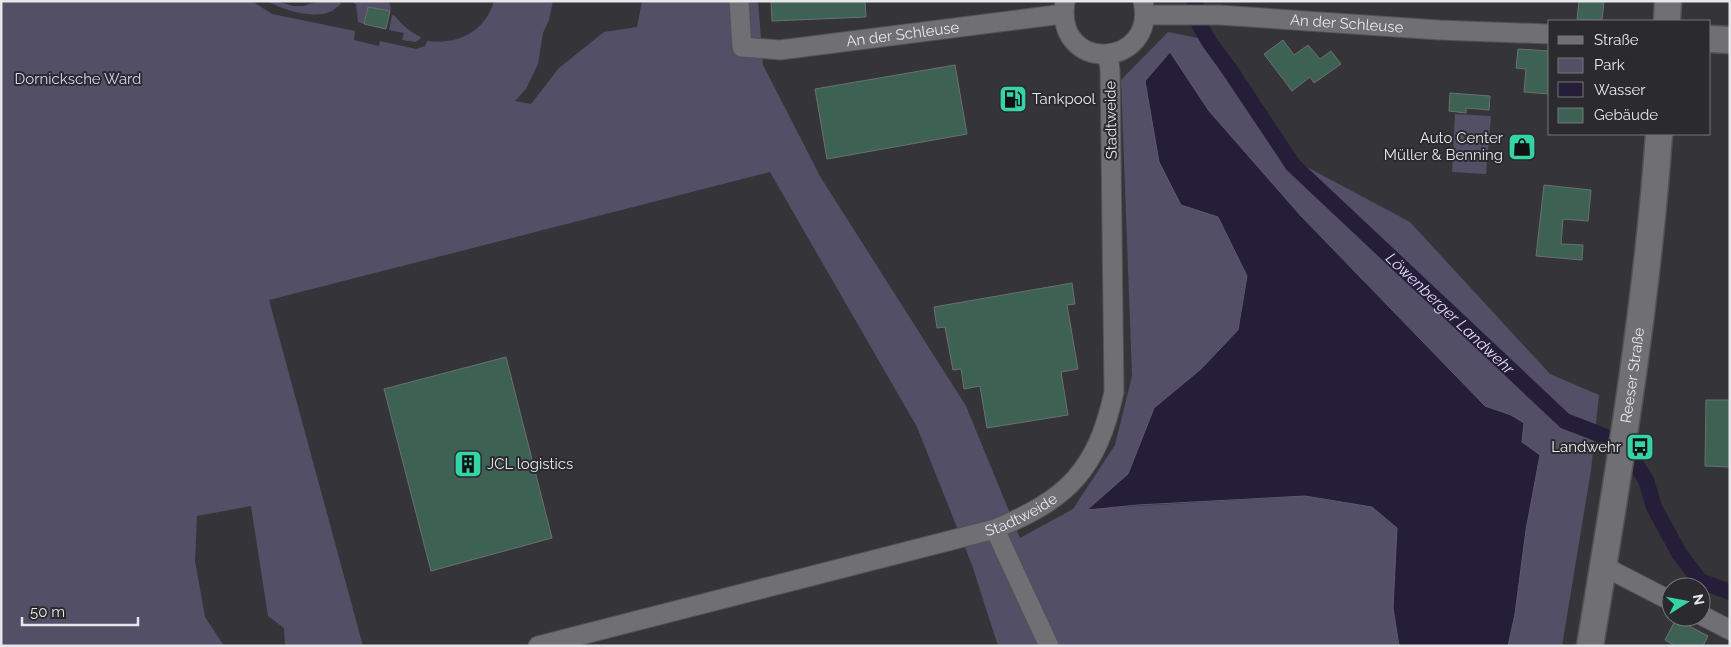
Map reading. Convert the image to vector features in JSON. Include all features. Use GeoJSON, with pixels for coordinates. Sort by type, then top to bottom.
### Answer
{"type":"FeatureCollection","features":[{"type":"Feature","properties":{"kind":"main road"},"geometry":{"type":"LineString","coordinates":[[1667,20],[1668,1]]}},
{"type":"Feature","properties":{"kind":"main road"},"geometry":{"type":"LineString","coordinates":[[1711,39],[1730,40]]}},
{"type":"Feature","properties":{"kind":"main road","name":"Reeser Straße"},"geometry":{"type":"LineString","coordinates":[[1590,646],[1625,432],[1646,266],[1659,135]]}},
{"type":"Feature","properties":{"kind":"street","name":"An der Schleuse"},"geometry":{"type":"LineString","coordinates":[[739,1],[742,47],[780,50],[1064,8]]}},
{"type":"Feature","properties":{"kind":"street"},"geometry":{"type":"LineString","coordinates":[[1064,8],[1067,30],[1076,44],[1091,53],[1108,55],[1130,46],[1138,37],[1143,27],[1144,8]]}},
{"type":"Feature","properties":{"kind":"street","name":"An der Schleuse"},"geometry":{"type":"LineString","coordinates":[[1144,8],[1180,14],[1439,30],[1548,34]]}},
{"type":"Feature","properties":{"kind":"street","name":"Stadtweide"},"geometry":{"type":"LineString","coordinates":[[538,646],[996,529],[1025,516],[1057,497],[1079,477],[1097,448],[1108,421],[1114,392],[1110,79],[1108,55]]}},
{"type":"Feature","properties":{"kind":"street"},"geometry":{"type":"LineString","coordinates":[[996,529],[1002,548],[1049,646]]}},
{"type":"Feature","properties":{"kind":"street"},"geometry":{"type":"LineString","coordinates":[[1603,566],[1661,596]]}},
{"type":"Feature","properties":{"kind":"street"},"geometry":{"type":"LineString","coordinates":[[1711,620],[1730,630]]}},
{"type":"Feature","properties":{"kind":"green space","name":"Dornicksche Ward"},"geometry":{"type":"Polygon","coordinates":[[[1,1],[252,1],[272,14],[355,31],[354,40],[379,46],[380,41],[416,49],[425,46],[427,41],[449,41],[469,34],[484,21],[494,1],[553,1],[549,20],[543,33],[538,64],[526,89],[515,101],[531,104],[559,68],[604,32],[637,27],[642,1],[758,1],[763,65],[821,178],[966,406],[1020,538],[1073,509],[1115,445],[1132,376],[1121,80],[1168,32],[1198,38],[1273,149],[1410,222],[1550,374],[1599,395],[1591,470],[1562,646],[1508,646],[1515,614],[1526,530],[1540,455],[1522,442],[1511,415],[1485,406],[1300,215],[1209,111],[1170,52],[1181,205],[1218,217],[1247,276],[1238,330],[1201,369],[1154,408],[1128,474],[1088,509],[1305,496],[1372,507],[1397,528],[1393,608],[1399,646],[998,646],[972,565],[917,427],[770,172],[269,300],[363,646],[285,646],[284,628],[268,616],[251,506],[197,516],[195,561],[205,617],[224,646],[1,646],[1,1]]]}},
{"type":"Feature","properties":{"kind":"green space"},"geometry":{"type":"Polygon","coordinates":[[[267,1],[276,1],[293,6],[303,6],[320,1],[339,1],[341,4],[324,14],[308,14],[282,8],[267,1]]]}},
{"type":"Feature","properties":{"kind":"green space"},"geometry":{"type":"Polygon","coordinates":[[[352,1],[389,1],[391,8],[390,11],[368,7],[364,24],[358,22],[356,5],[352,1]]]}},
{"type":"Feature","properties":{"kind":"green space"},"geometry":{"type":"Polygon","coordinates":[[[392,15],[410,31],[421,37],[419,40],[415,42],[402,40],[404,33],[389,30],[392,15]]]}},
{"type":"Feature","properties":{"kind":"green space"},"geometry":{"type":"Polygon","coordinates":[[[1455,114],[1491,116],[1486,174],[1452,172],[1455,114]]]}},
{"type":"Feature","properties":{"kind":"water"},"geometry":{"type":"Polygon","coordinates":[[[1170,52],[1209,111],[1300,215],[1485,406],[1511,415],[1524,423],[1522,442],[1540,455],[1526,530],[1515,614],[1508,646],[1399,646],[1393,608],[1397,528],[1372,507],[1305,496],[1138,505],[1087,510],[1128,474],[1154,408],[1201,369],[1238,330],[1247,276],[1218,217],[1181,205],[1159,162],[1145,81],[1170,52]]]}},
{"type":"Feature","properties":{"kind":"building"},"geometry":{"type":"Polygon","coordinates":[[[771,1],[865,1],[866,17],[772,21],[771,1]]]}},
{"type":"Feature","properties":{"kind":"building"},"geometry":{"type":"Polygon","coordinates":[[[1579,1],[1604,1],[1602,20],[1577,19],[1579,1]]]}},
{"type":"Feature","properties":{"kind":"building"},"geometry":{"type":"Polygon","coordinates":[[[368,7],[390,11],[386,29],[364,24],[368,7]]]}},
{"type":"Feature","properties":{"kind":"building"},"geometry":{"type":"Polygon","coordinates":[[[1283,40],[1294,55],[1308,45],[1320,59],[1331,51],[1341,64],[1314,83],[1310,77],[1292,91],[1264,54],[1283,40]]]}},
{"type":"Feature","properties":{"kind":"building"},"geometry":{"type":"Polygon","coordinates":[[[1518,49],[1548,51],[1548,94],[1524,92],[1526,69],[1516,68],[1518,49]]]}},
{"type":"Feature","properties":{"kind":"building"},"geometry":{"type":"Polygon","coordinates":[[[955,65],[967,134],[827,159],[815,89],[955,65]]]}},
{"type":"Feature","properties":{"kind":"building"},"geometry":{"type":"Polygon","coordinates":[[[1450,93],[1490,96],[1489,110],[1466,108],[1466,113],[1449,111],[1450,93]]]}},
{"type":"Feature","properties":{"kind":"building"},"geometry":{"type":"Polygon","coordinates":[[[1544,185],[1591,190],[1588,221],[1563,219],[1561,244],[1583,245],[1582,260],[1536,256],[1544,185]]]}},
{"type":"Feature","properties":{"kind":"building"},"geometry":{"type":"Polygon","coordinates":[[[1072,283],[1075,304],[1067,305],[1078,369],[1061,372],[1068,415],[987,428],[980,386],[964,389],[961,369],[953,370],[945,327],[937,328],[934,307],[1072,283]]]}},
{"type":"Feature","properties":{"kind":"building","name":"JCL logistics"},"geometry":{"type":"Polygon","coordinates":[[[506,357],[552,538],[431,571],[384,389],[506,357]]]}},
{"type":"Feature","properties":{"kind":"building"},"geometry":{"type":"Polygon","coordinates":[[[1706,400],[1730,400],[1730,467],[1705,466],[1706,400]]]}},
{"type":"Feature","properties":{"kind":"building"},"geometry":{"type":"Polygon","coordinates":[[[1672,627],[1691,627],[1708,636],[1703,646],[1675,646],[1665,640],[1672,627]]]}},
{"type":"Feature","properties":{"kind":"waterway","name":"Löwenberger Landwehr"},"geometry":{"type":"LineString","coordinates":[[1195,1],[1199,24],[1210,43],[1293,165],[1565,421],[1604,436],[1632,458],[1646,480],[1654,507],[1679,553],[1700,581],[1730,592]]}},
{"type":"Feature","properties":{"kind":"place","name":"Tankpool"},"geometry":{"type":"Point","coordinates":[1013,99]}},
{"type":"Feature","properties":{"kind":"place","name":"Auto Center Müller & Benning"},"geometry":{"type":"Point","coordinates":[1522,147]}},
{"type":"Feature","properties":{"kind":"place","name":"Landwehr"},"geometry":{"type":"Point","coordinates":[1640,447]}},
{"type":"Feature","properties":{"kind":"place","name":"JCL logistics"},"geometry":{"type":"Point","coordinates":[468,464]}}]}
